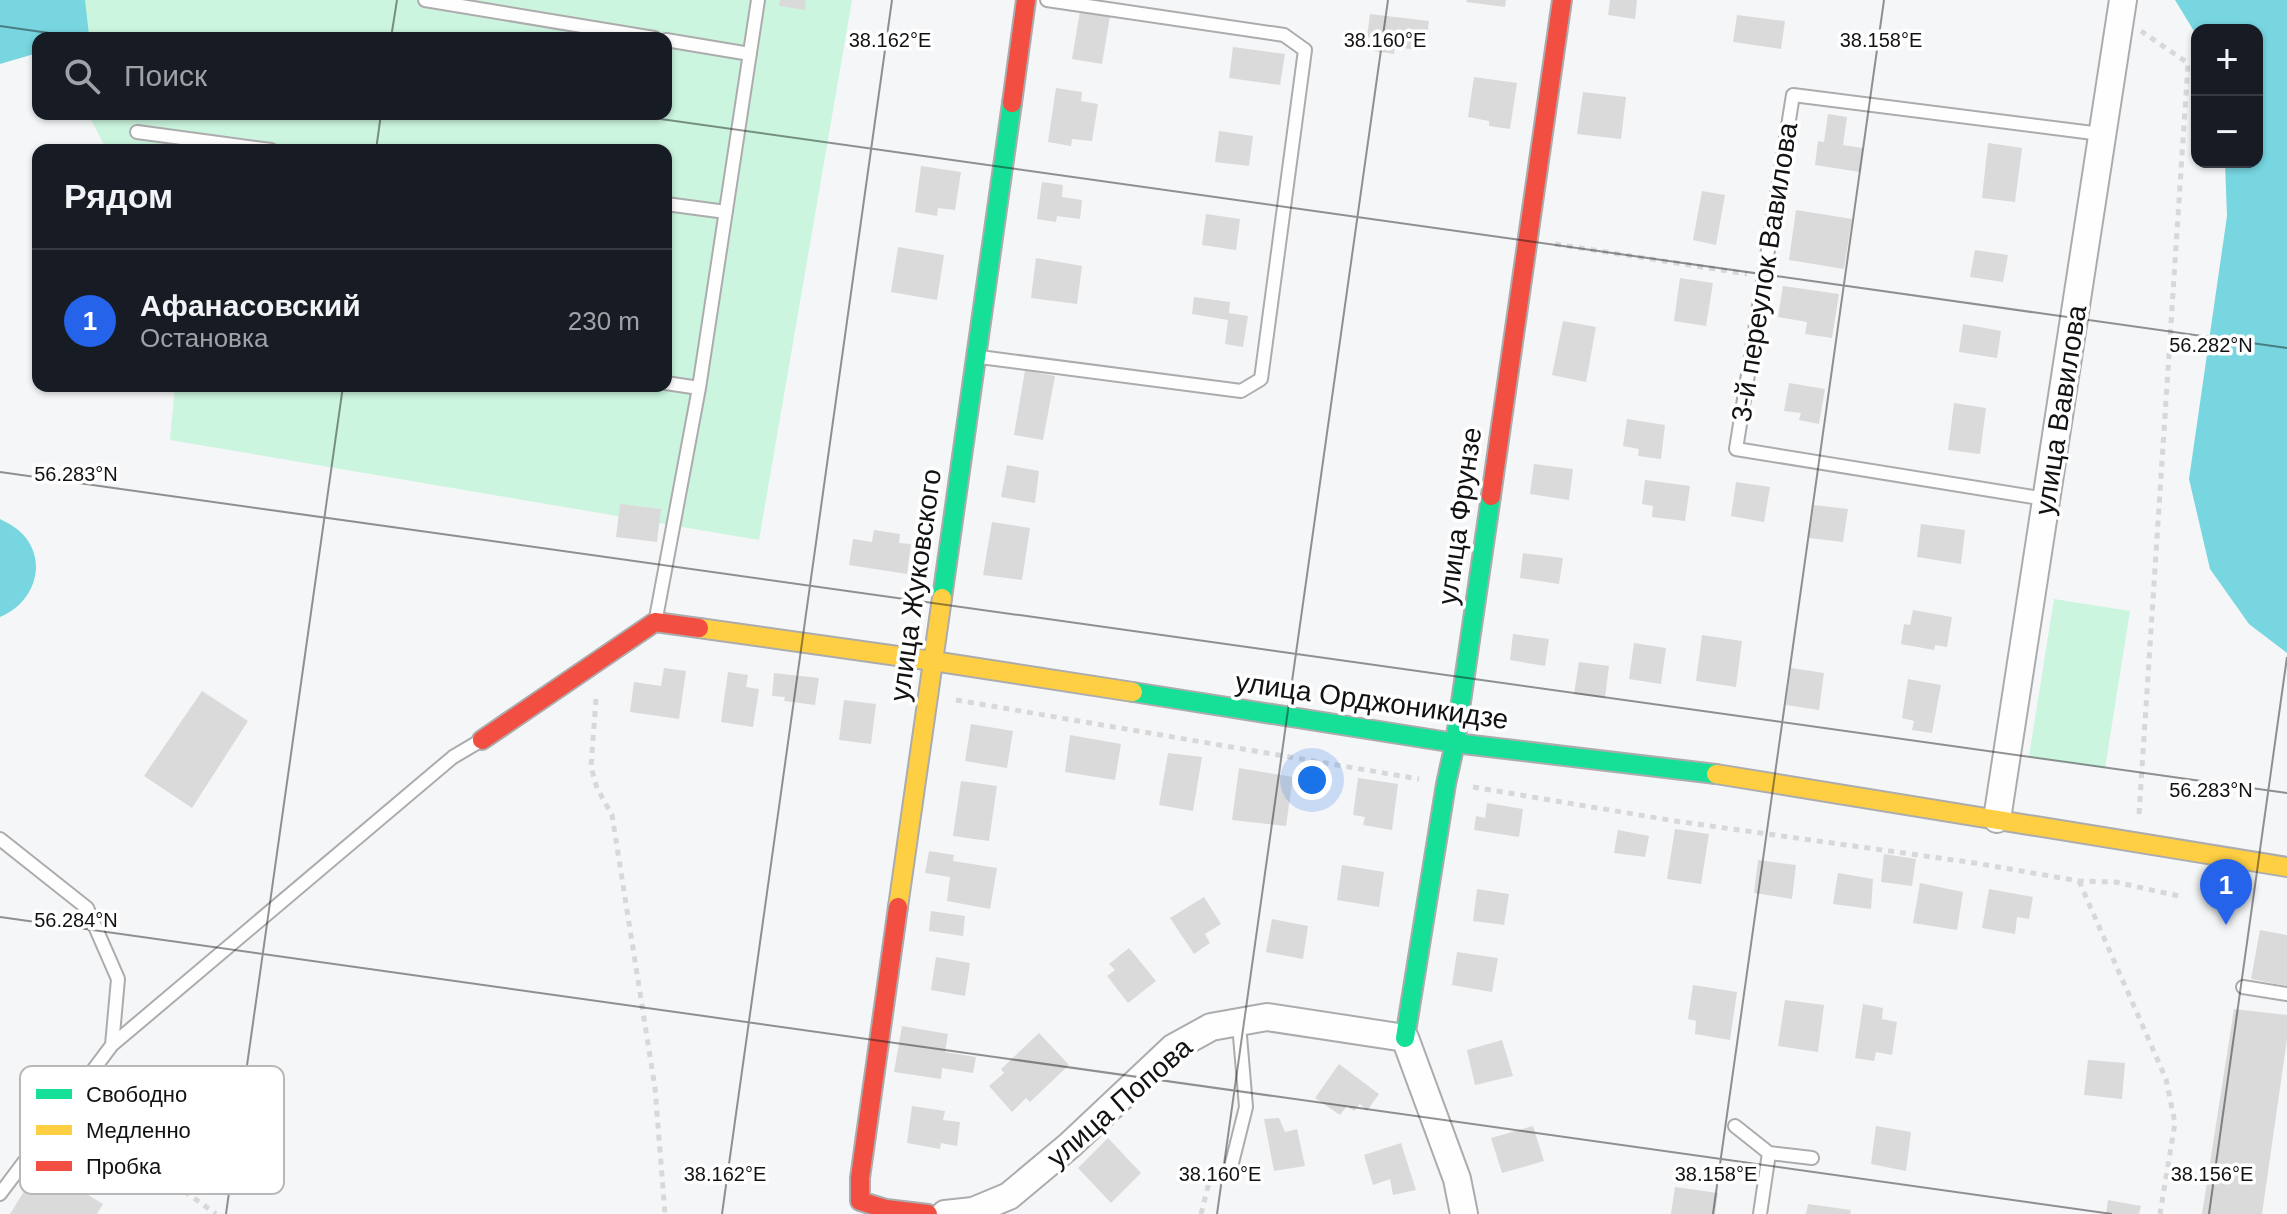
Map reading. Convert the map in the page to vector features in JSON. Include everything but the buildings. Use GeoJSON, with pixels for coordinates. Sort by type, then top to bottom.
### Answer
{"type":"FeatureCollection","features":[{"type":"Feature","properties":{"kind":"street","name":"улица Жуковского"},"geometry":{"type":"LineString","coordinates":[[928,1214],[886,1209],[860,1201],[860,1178],[1026,0]]}},
{"type":"Feature","properties":{"kind":"street","name":"улица Фрунзе"},"geometry":{"type":"LineString","coordinates":[[1405,1038],[1455,785],[1455,743],[1562,0]]}},
{"type":"Feature","properties":{"kind":"street","name":"улица Вавилова"},"geometry":{"type":"LineString","coordinates":[[1997,819],[2122,9]]}},
{"type":"Feature","properties":{"kind":"street","name":"улица Орджоникидзе"},"geometry":{"type":"LineString","coordinates":[[655,622],[933,661],[1455,743],[1720,774],[2287,867]]}},
{"type":"Feature","properties":{"kind":"street"},"geometry":{"type":"LineString","coordinates":[[482,740],[655,622]]}},
{"type":"Feature","properties":{"kind":"street","name":"улица Попова"},"geometry":{"type":"LineString","coordinates":[[945,1214],[973,1211],[1009,1196],[1070,1145],[1173,1048],[1211,1027],[1267,1017],[1405,1038]]}},
{"type":"Feature","properties":{"kind":"street"},"geometry":{"type":"LineString","coordinates":[[1405,1038],[1457,1179],[1464,1214]]}},
{"type":"Feature","properties":{"kind":"lane"},"geometry":{"type":"LineString","coordinates":[[425,0],[618,32]]}},
{"type":"Feature","properties":{"kind":"lane"},"geometry":{"type":"LineString","coordinates":[[655,622],[699,388],[758,0]]}},
{"type":"Feature","properties":{"kind":"lane"},"geometry":{"type":"LineString","coordinates":[[975,357],[1241,391],[1261,379],[1305,50],[1284,35],[1047,0]]}},
{"type":"Feature","properties":{"kind":"lane"},"geometry":{"type":"LineString","coordinates":[[672,41],[750,54]]}},
{"type":"Feature","properties":{"kind":"lane","name":"3-й переулок Вавилова"},"geometry":{"type":"LineString","coordinates":[[2046,499],[1736,449],[1793,95],[2101,134]]}},
{"type":"Feature","properties":{"kind":"lane"},"geometry":{"type":"LineString","coordinates":[[137,132],[226,144]]}},
{"type":"Feature","properties":{"kind":"lane"},"geometry":{"type":"LineString","coordinates":[[672,205],[726,212]]}},
{"type":"Feature","properties":{"kind":"lane"},"geometry":{"type":"LineString","coordinates":[[672,384],[699,388]]}},
{"type":"Feature","properties":{"kind":"lane"},"geometry":{"type":"LineString","coordinates":[[96,1066],[112,1045],[453,757],[482,740]]}},
{"type":"Feature","properties":{"kind":"lane"},"geometry":{"type":"LineString","coordinates":[[0,839],[87,908],[118,979],[112,1045]]}},
{"type":"Feature","properties":{"kind":"lane"},"geometry":{"type":"LineString","coordinates":[[2243,987],[2287,994]]}},
{"type":"Feature","properties":{"kind":"lane"},"geometry":{"type":"LineString","coordinates":[[1232,1163],[1246,1107],[1237,1022]]}},
{"type":"Feature","properties":{"kind":"lane"},"geometry":{"type":"LineString","coordinates":[[1735,1126],[1769,1153],[1812,1158]]}},
{"type":"Feature","properties":{"kind":"lane"},"geometry":{"type":"LineString","coordinates":[[1760,1214],[1769,1153]]}},
{"type":"Feature","properties":{"kind":"lane"},"geometry":{"type":"LineString","coordinates":[[0,1194],[20,1167]]}},
{"type":"Feature","properties":{"kind":"path"},"geometry":{"type":"LineString","coordinates":[[2122,9],[2188,63],[2137,843]]}},
{"type":"Feature","properties":{"kind":"path"},"geometry":{"type":"LineString","coordinates":[[1526,240],[1764,277]]}},
{"type":"Feature","properties":{"kind":"path"},"geometry":{"type":"LineString","coordinates":[[583,671],[597,690],[591,767],[597,788],[612,815],[655,1088],[665,1214]]}},
{"type":"Feature","properties":{"kind":"path"},"geometry":{"type":"LineString","coordinates":[[928,695],[1675,821],[1975,863],[2079,881],[2115,882],[2179,896]]}},
{"type":"Feature","properties":{"kind":"path"},"geometry":{"type":"LineString","coordinates":[[2079,881],[2166,1079],[2175,1123],[2160,1214]]}},
{"type":"Feature","properties":{"kind":"path"},"geometry":{"type":"LineString","coordinates":[[112,1045],[113,1066]]}},
{"type":"Feature","properties":{"kind":"path"},"geometry":{"type":"LineString","coordinates":[[1201,1214],[1216,1159]]}},
{"type":"Feature","properties":{"kind":"path"},"geometry":{"type":"LineString","coordinates":[[188,1194],[216,1214]]}},
{"type":"Feature","properties":{"kind":"green space"},"geometry":{"type":"Polygon","coordinates":[[[29,0],[852,0],[759,540],[170,440],[174,392],[672,392],[672,144],[104,144],[91,120],[672,120],[672,32],[46,32],[29,0]]]}},
{"type":"Feature","properties":{"kind":"green space"},"geometry":{"type":"Polygon","coordinates":[[[2054,599],[2130,611],[2105,768],[2029,756],[2054,599]]]}},
{"type":"Feature","properties":{"kind":"water"},"geometry":{"type":"Polygon","coordinates":[[[0,0],[85,0],[89,32],[32,32],[32,55],[0,64],[0,0]]]}},
{"type":"Feature","properties":{"kind":"water"},"geometry":{"type":"Polygon","coordinates":[[[2175,0],[2287,0],[2287,653],[2249,624],[2210,569],[2189,479],[2227,216],[2225,168],[2263,168],[2263,24],[2191,26],[2175,0]]]}},
{"type":"Feature","properties":{"kind":"water"},"geometry":{"type":"Polygon","coordinates":[[[0,519],[26,538],[36,561],[36,573],[28,594],[20,604],[0,617],[0,519]]]}},
{"type":"Feature","properties":{"kind":"traffic: fast"},"geometry":{"type":"LineString","coordinates":[[942,598],[1012,103]]}},
{"type":"Feature","properties":{"kind":"traffic: fast"},"geometry":{"type":"LineString","coordinates":[[1405,1038],[1455,743],[1491,496]]}},
{"type":"Feature","properties":{"kind":"traffic: fast"},"geometry":{"type":"LineString","coordinates":[[1133,692],[1455,743],[1716,774]]}},
{"type":"Feature","properties":{"kind":"traffic: slow"},"geometry":{"type":"LineString","coordinates":[[898,907],[942,598]]}},
{"type":"Feature","properties":{"kind":"traffic: slow"},"geometry":{"type":"LineString","coordinates":[[699,628],[1133,692]]}},
{"type":"Feature","properties":{"kind":"traffic: slow"},"geometry":{"type":"LineString","coordinates":[[1716,774],[2287,867]]}},
{"type":"Feature","properties":{"kind":"traffic: jam"},"geometry":{"type":"LineString","coordinates":[[1012,103],[1026,0]]}},
{"type":"Feature","properties":{"kind":"traffic: jam"},"geometry":{"type":"LineString","coordinates":[[1491,496],[1562,0]]}},
{"type":"Feature","properties":{"kind":"traffic: jam"},"geometry":{"type":"LineString","coordinates":[[482,740],[655,622],[699,628]]}},
{"type":"Feature","properties":{"kind":"traffic: jam"},"geometry":{"type":"LineString","coordinates":[[898,907],[860,1178],[860,1201],[886,1209],[928,1214]]}},
{"type":"Feature","properties":{"kind":"place","name":"Афанасовский"},"geometry":{"type":"Point","coordinates":[2226,925]}}]}
